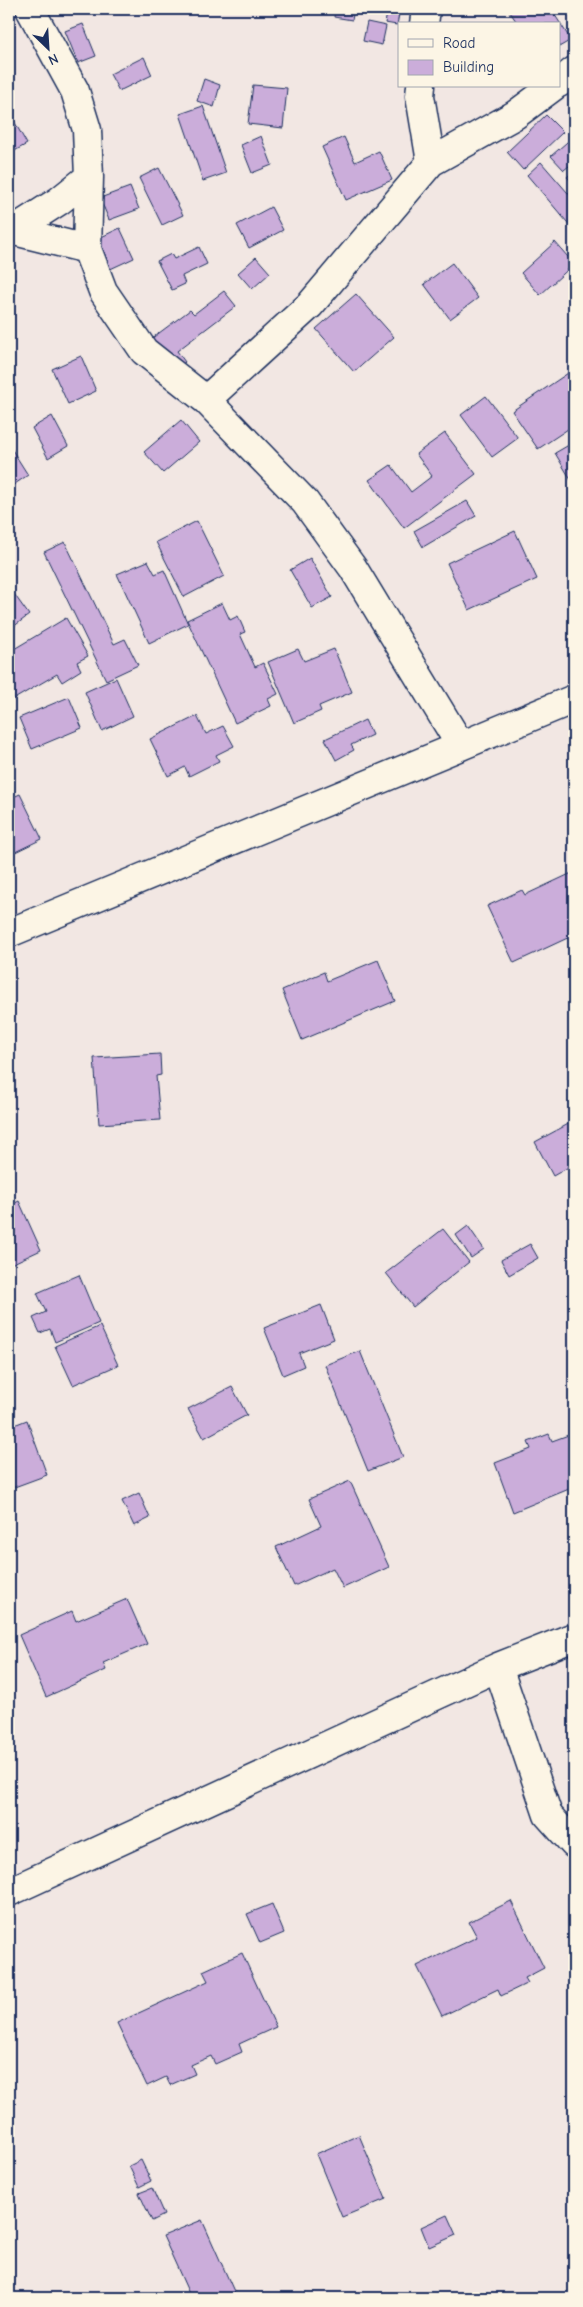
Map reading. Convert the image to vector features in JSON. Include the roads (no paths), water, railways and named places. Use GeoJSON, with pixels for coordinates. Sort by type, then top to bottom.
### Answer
{"type":"FeatureCollection","features":[{"type":"Feature","properties":{"kind":"street"},"geometry":{"type":"LineString","coordinates":[[30,9],[75,91],[87,130],[89,177],[87,249],[103,291],[144,351],[206,400],[305,502],[354,568],[461,746]]}},
{"type":"Feature","properties":{"kind":"street"},"geometry":{"type":"LineString","coordinates":[[424,22],[426,9]]}},
{"type":"Feature","properties":{"kind":"street"},"geometry":{"type":"LineString","coordinates":[[560,82],[574,71]]}},
{"type":"Feature","properties":{"kind":"street"},"geometry":{"type":"LineString","coordinates":[[421,88],[420,96],[430,162]]}},
{"type":"Feature","properties":{"kind":"street"},"geometry":{"type":"LineString","coordinates":[[206,400],[310,305],[430,162],[515,115],[551,88]]}},
{"type":"Feature","properties":{"kind":"street"},"geometry":{"type":"LineString","coordinates":[[12,232],[89,177]]}},
{"type":"Feature","properties":{"kind":"street"},"geometry":{"type":"LineString","coordinates":[[12,232],[87,249]]}},
{"type":"Feature","properties":{"kind":"street"},"geometry":{"type":"LineString","coordinates":[[9,933],[574,699]]}},
{"type":"Feature","properties":{"kind":"street"},"geometry":{"type":"LineString","coordinates":[[9,1892],[498,1667],[574,1637]]}},
{"type":"Feature","properties":{"kind":"street"},"geometry":{"type":"LineString","coordinates":[[498,1667],[548,1815],[574,1844]]}}]}
